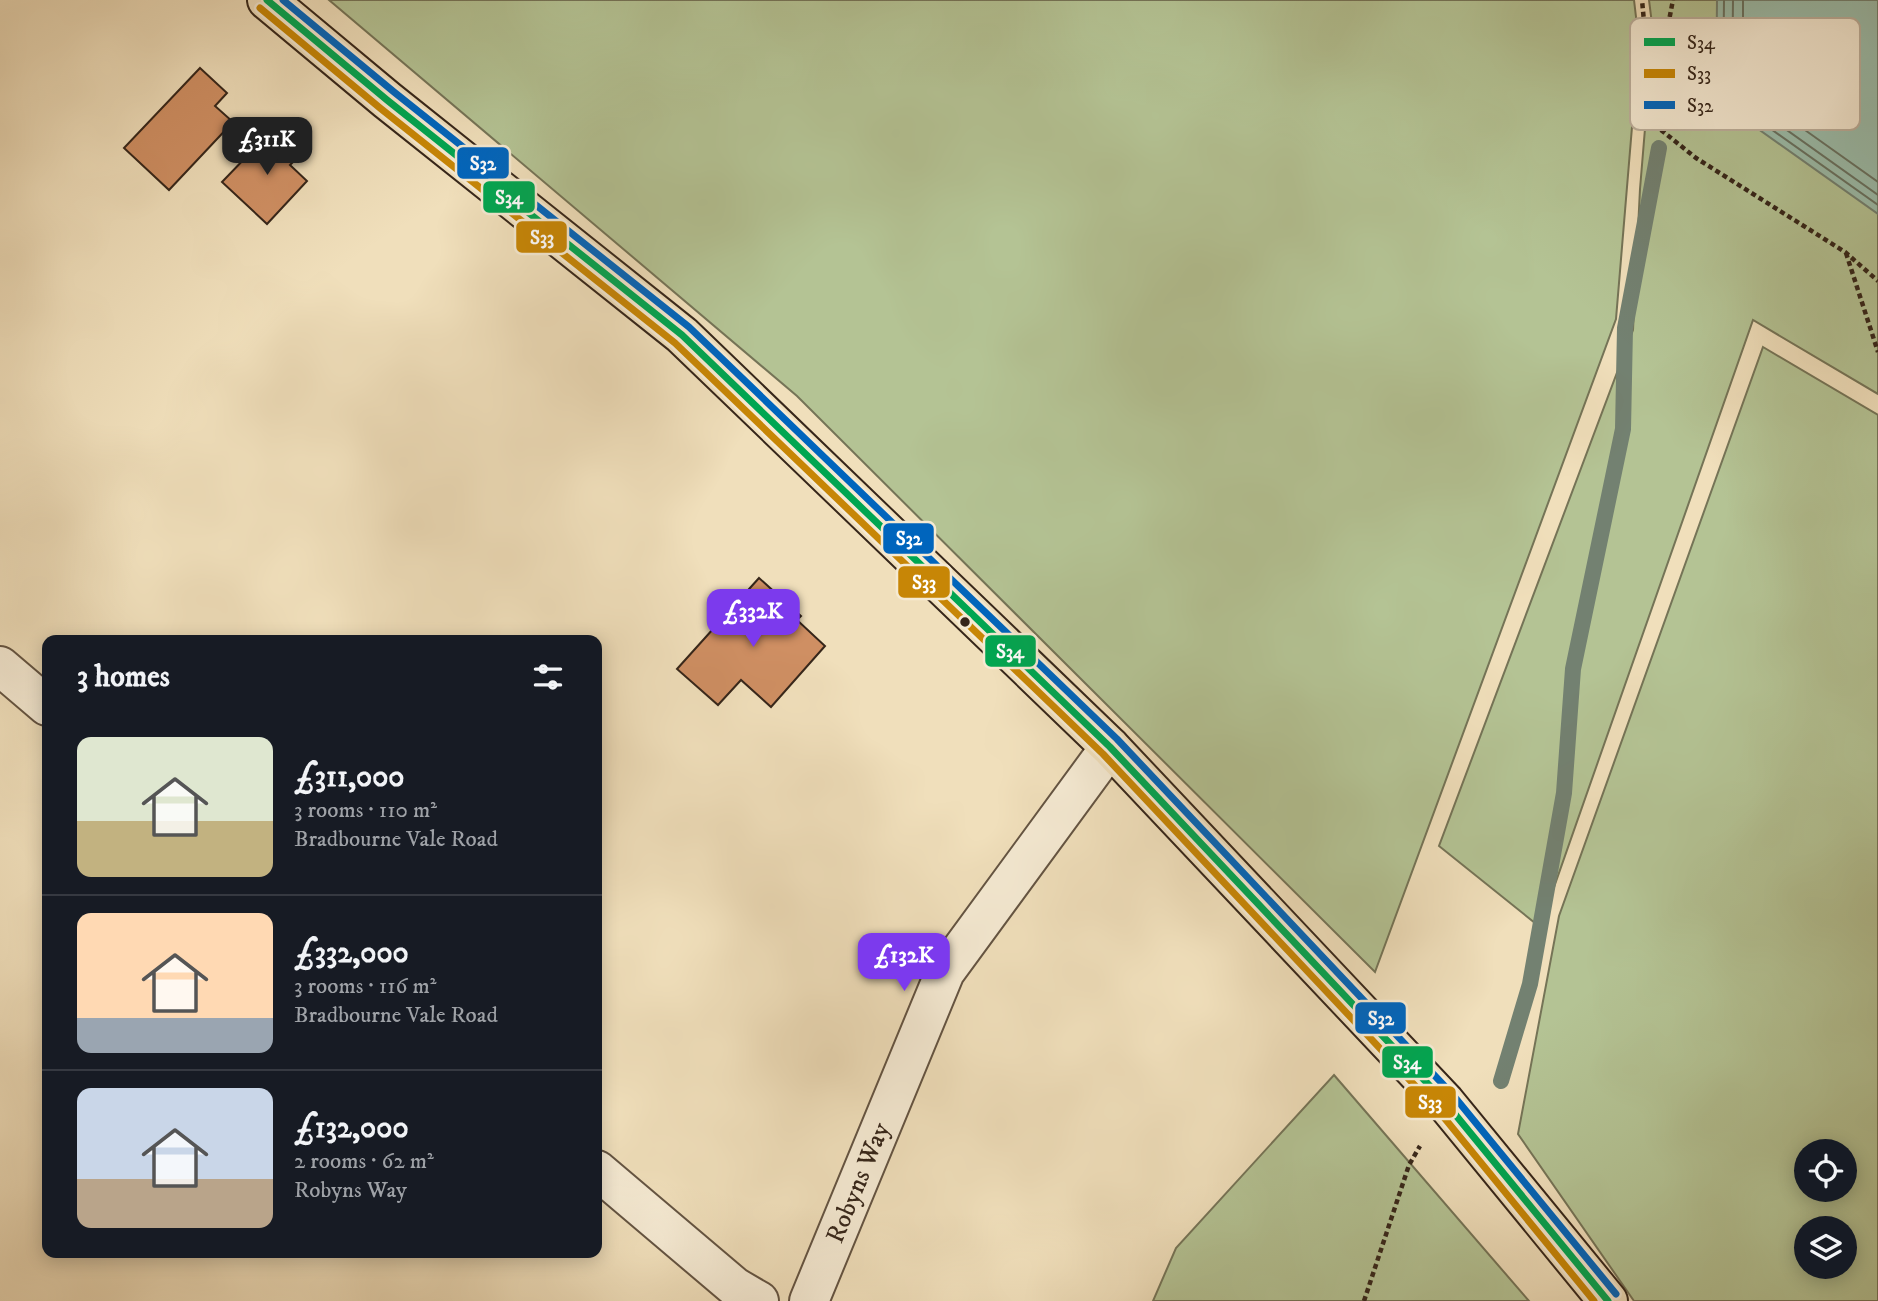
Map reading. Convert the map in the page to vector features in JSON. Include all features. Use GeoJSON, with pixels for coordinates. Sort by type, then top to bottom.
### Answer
{"type":"FeatureCollection","features":[{"type":"Feature","properties":{"kind":"highway"},"geometry":{"type":"LineString","coordinates":[[267,0],[387,100],[682,335],[1110,747],[1445,1102],[1608,1301]]}},
{"type":"Feature","properties":{"kind":"street"},"geometry":{"type":"LineString","coordinates":[[0,666],[42,701]]}},
{"type":"Feature","properties":{"kind":"street","name":"Robyns Way"},"geometry":{"type":"LineString","coordinates":[[809,1301],[945,972],[1110,747]]}},
{"type":"Feature","properties":{"kind":"street"},"geometry":{"type":"LineString","coordinates":[[602,1174],[735,1287],[759,1301]]}},
{"type":"Feature","properties":{"kind":"path"},"geometry":{"type":"LineString","coordinates":[[1642,0],[1644,18]]}},
{"type":"Feature","properties":{"kind":"path"},"geometry":{"type":"LineString","coordinates":[[1669,18],[1673,0]]}},
{"type":"Feature","properties":{"kind":"path"},"geometry":{"type":"LineString","coordinates":[[1661,130],[1696,158],[1845,252],[1878,281]]}},
{"type":"Feature","properties":{"kind":"path"},"geometry":{"type":"LineString","coordinates":[[1845,252],[1878,352]]}},
{"type":"Feature","properties":{"kind":"path"},"geometry":{"type":"LineString","coordinates":[[1364,1301],[1409,1165],[1445,1102]]}},
{"type":"Feature","properties":{"kind":"shaded area"},"geometry":{"type":"Polygon","coordinates":[[[329,0],[1634,0],[1636,18],[1630,18],[1632,130],[1616,319],[1375,972],[797,396],[329,0]]]}},
{"type":"Feature","properties":{"kind":"shaded area"},"geometry":{"type":"Polygon","coordinates":[[[1649,0],[1878,0],[1878,394],[1753,320],[1540,927],[1439,846],[1633,330],[1645,130],[1860,130],[1860,18],[1651,18],[1649,0]]]}},
{"type":"Feature","properties":{"kind":"shaded area"},"geometry":{"type":"Polygon","coordinates":[[[1763,347],[1878,415],[1878,1301],[1634,1301],[1518,1134],[1559,916],[1763,347]]]}},
{"type":"Feature","properties":{"kind":"shaded area"},"geometry":{"type":"Polygon","coordinates":[[[1334,1075],[1529,1301],[1153,1301],[1176,1248],[1334,1075]]]}},
{"type":"Feature","properties":{"kind":"water"},"geometry":{"type":"Polygon","coordinates":[[[1717,0],[1878,0],[1878,214],[1760,130],[1860,130],[1860,18],[1717,18],[1717,0]]]}},
{"type":"Feature","properties":{"kind":"building"},"geometry":{"type":"Polygon","coordinates":[[[200,68],[227,93],[215,106],[233,122],[169,190],[124,148],[200,68]]]}},
{"type":"Feature","properties":{"kind":"building"},"geometry":{"type":"Polygon","coordinates":[[[274,128],[301,154],[290,165],[307,181],[267,224],[222,182],[274,128]]]}},
{"type":"Feature","properties":{"kind":"building"},"geometry":{"type":"Polygon","coordinates":[[[759,578],[801,616],[797,620],[825,646],[771,707],[741,680],[718,705],[677,669],[759,578]]]}},
{"type":"Feature","properties":{"kind":"waterway"},"geometry":{"type":"LineString","coordinates":[[1501,1081],[1530,984],[1564,793],[1573,669],[1623,429],[1625,328],[1659,148]]}},
{"type":"Feature","properties":{"kind":"transit line","name":"S34"},"geometry":{"type":"LineString","coordinates":[[267,0],[387,100],[682,335],[1110,747],[1445,1102],[1608,1301]]}},
{"type":"Feature","properties":{"kind":"transit line","name":"S32"},"geometry":{"type":"LineString","coordinates":[[283,0],[689,327],[1117,739],[1453,1095],[1616,1294]]}},
{"type":"Feature","properties":{"kind":"transit line","name":"S33"},"geometry":{"type":"LineString","coordinates":[[260,8],[380,108],[675,343],[1103,754],[1437,1109],[1594,1301]]}}]}
